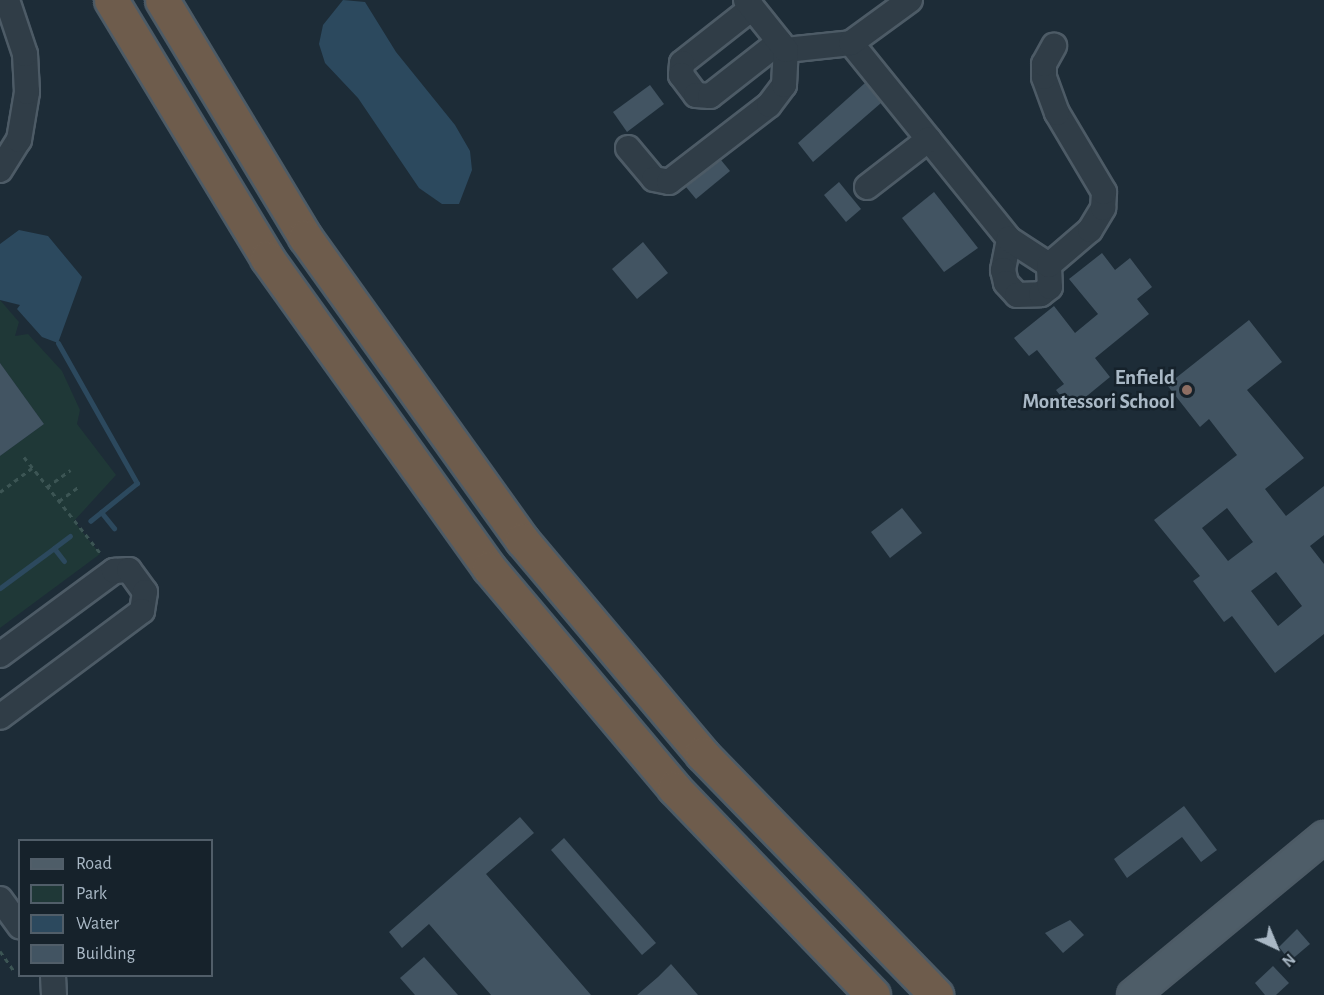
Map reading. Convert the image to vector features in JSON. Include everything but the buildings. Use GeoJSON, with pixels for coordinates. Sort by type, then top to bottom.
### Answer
{"type":"FeatureCollection","features":[{"type":"Feature","properties":{"kind":"highway"},"geometry":{"type":"LineString","coordinates":[[111,0],[267,258],[489,568],[674,788],[873,995]]}},
{"type":"Feature","properties":{"kind":"highway"},"geometry":{"type":"LineString","coordinates":[[162,0],[305,237],[515,531],[702,754],[936,995]]}},
{"type":"Feature","properties":{"kind":"main road"},"geometry":{"type":"LineString","coordinates":[[1133,995],[1324,837]]}},
{"type":"Feature","properties":{"kind":"street"},"geometry":{"type":"LineString","coordinates":[[628,148],[654,179],[669,182],[769,105],[784,86],[782,46],[749,4],[682,63],[681,75],[696,95],[710,96],[782,46],[851,43],[910,0]]}},
{"type":"Feature","properties":{"kind":"street"},"geometry":{"type":"LineString","coordinates":[[0,170],[19,140],[27,92],[7,14]]}},
{"type":"Feature","properties":{"kind":"street"},"geometry":{"type":"LineString","coordinates":[[851,43],[1009,239],[1049,265]]}},
{"type":"Feature","properties":{"kind":"street"},"geometry":{"type":"LineString","coordinates":[[1049,265],[1090,230],[1104,192],[1056,113],[1044,77],[1044,64],[1054,46]]}},
{"type":"Feature","properties":{"kind":"street"},"geometry":{"type":"LineString","coordinates":[[867,187],[929,139]]}},
{"type":"Feature","properties":{"kind":"street"},"geometry":{"type":"LineString","coordinates":[[1009,239],[1003,270],[1017,295],[1030,298],[1050,287],[1049,265]]}},
{"type":"Feature","properties":{"kind":"street"},"geometry":{"type":"LineString","coordinates":[[0,655],[114,571],[129,570],[145,592],[142,611],[0,717]]}},
{"type":"Feature","properties":{"kind":"street"},"geometry":{"type":"LineString","coordinates":[[0,899],[18,924]]}},
{"type":"Feature","properties":{"kind":"street"},"geometry":{"type":"LineString","coordinates":[[53,977],[54,995]]}},
{"type":"Feature","properties":{"kind":"path"},"geometry":{"type":"LineString","coordinates":[[24,457],[114,571]]}},
{"type":"Feature","properties":{"kind":"path"},"geometry":{"type":"LineString","coordinates":[[0,492],[32,468]]}},
{"type":"Feature","properties":{"kind":"path"},"geometry":{"type":"LineString","coordinates":[[47,487],[70,470]]}},
{"type":"Feature","properties":{"kind":"path"},"geometry":{"type":"LineString","coordinates":[[59,501],[80,486]]}},
{"type":"Feature","properties":{"kind":"path"},"geometry":{"type":"LineString","coordinates":[[0,951],[14,971]]}},
{"type":"Feature","properties":{"kind":"green space"},"geometry":{"type":"Polygon","coordinates":[[[0,300],[19,322],[15,336],[28,334],[62,371],[80,410],[77,424],[116,475],[74,521],[100,554],[0,628],[0,456],[44,424],[0,363],[0,300]]]}},
{"type":"Feature","properties":{"kind":"water"},"geometry":{"type":"Polygon","coordinates":[[[343,0],[365,2],[396,52],[455,125],[470,151],[472,170],[459,204],[442,204],[419,188],[358,98],[325,63],[319,44],[323,25],[343,0]]]}},
{"type":"Feature","properties":{"kind":"water"},"geometry":{"type":"Polygon","coordinates":[[[19,230],[48,236],[82,277],[58,343],[42,337],[17,309],[20,305],[0,300],[0,244],[19,230]]]}},
{"type":"Feature","properties":{"kind":"waterway"},"geometry":{"type":"LineString","coordinates":[[58,343],[137,483],[90,521]]}},
{"type":"Feature","properties":{"kind":"waterway"},"geometry":{"type":"LineString","coordinates":[[101,512],[114,528]]}},
{"type":"Feature","properties":{"kind":"waterway"},"geometry":{"type":"LineString","coordinates":[[64,561],[54,548],[70,536]]}},
{"type":"Feature","properties":{"kind":"waterway"},"geometry":{"type":"LineString","coordinates":[[0,588],[54,548]]}},
{"type":"Feature","properties":{"kind":"place","name":"Enfield Montessori School"},"geometry":{"type":"Point","coordinates":[1187,390]}}]}
